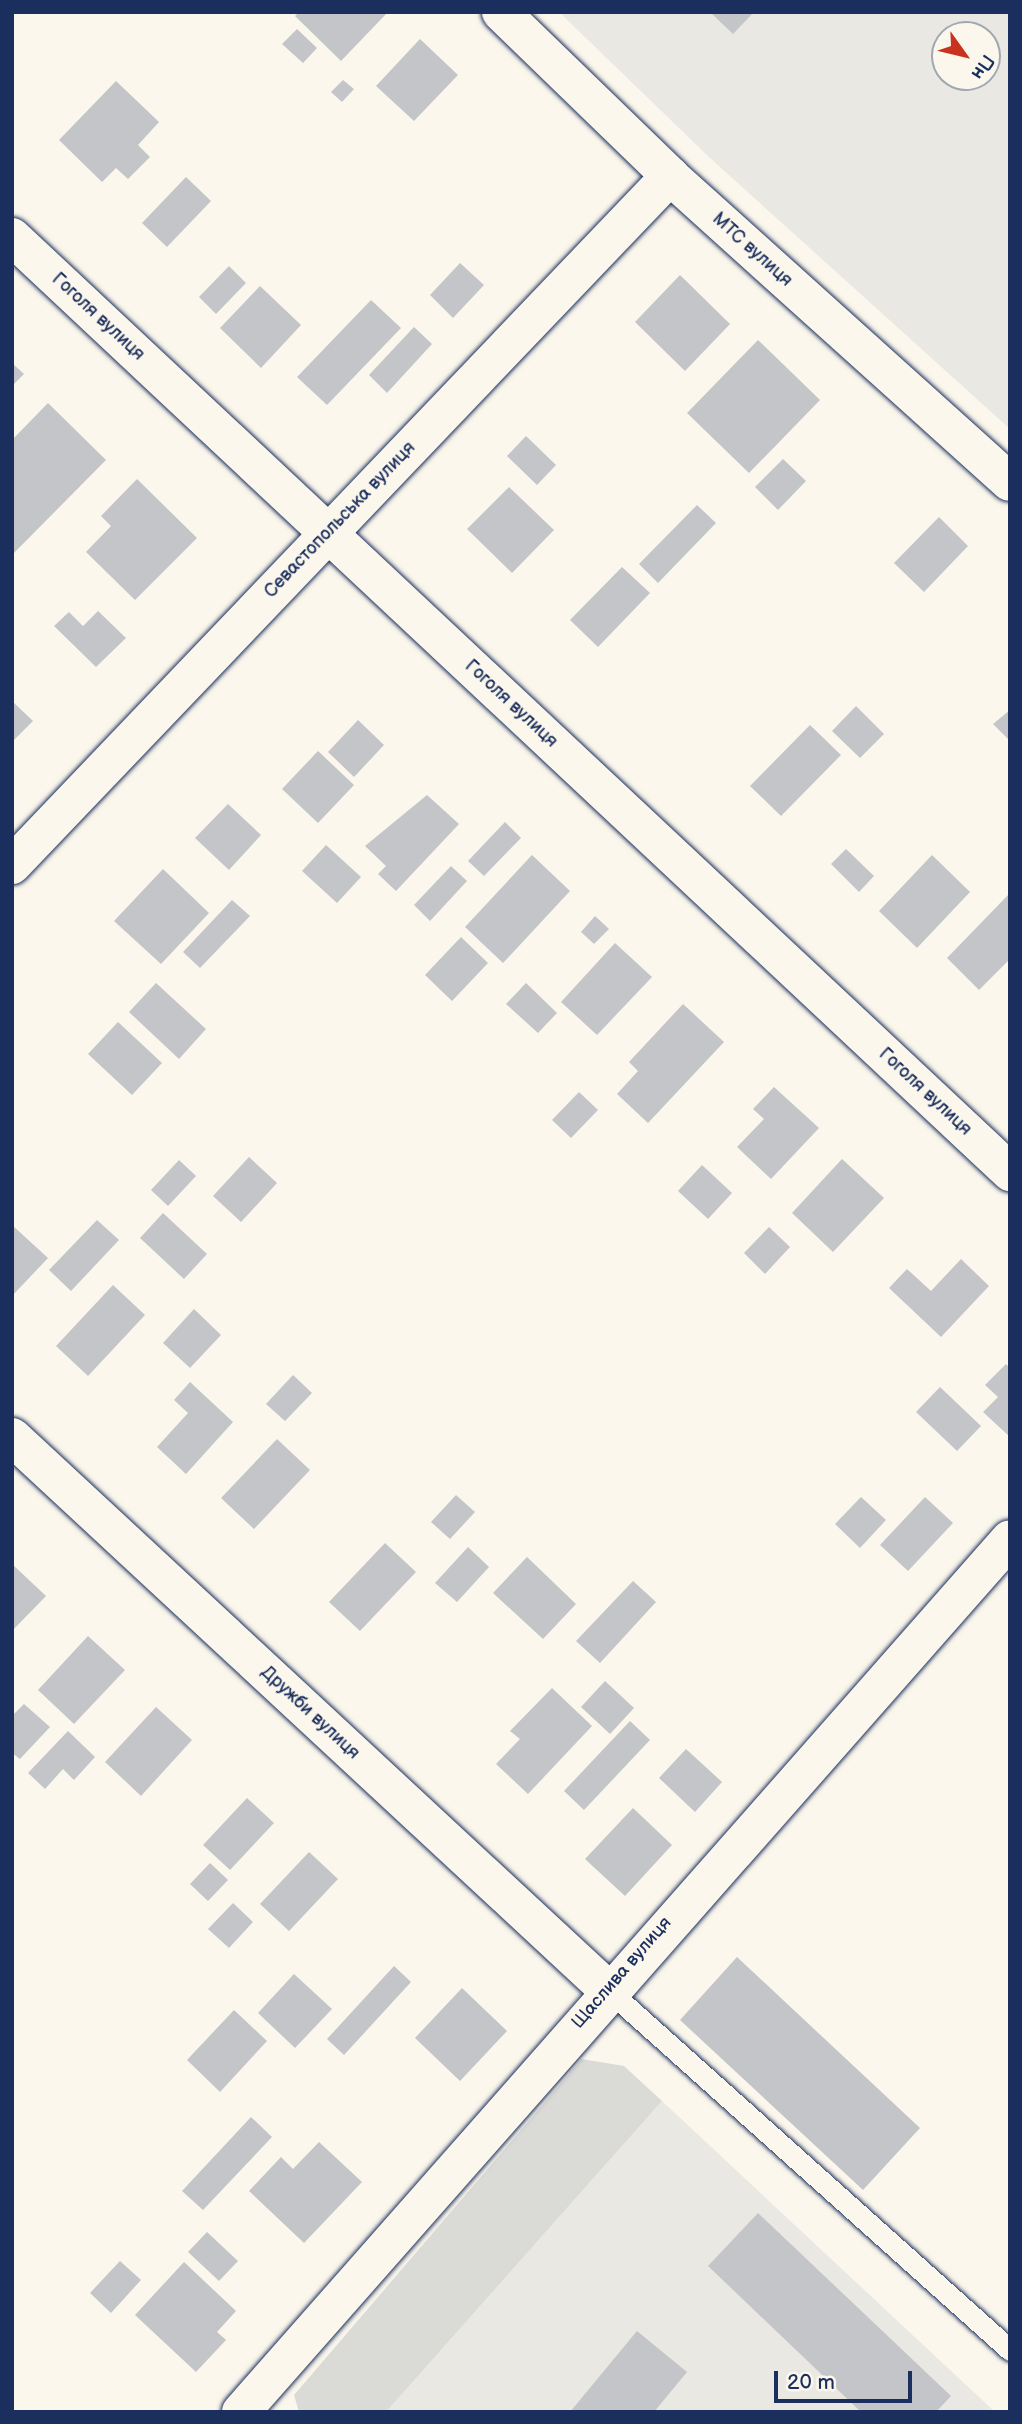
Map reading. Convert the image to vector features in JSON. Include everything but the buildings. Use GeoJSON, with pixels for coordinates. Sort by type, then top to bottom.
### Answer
{"type":"FeatureCollection","features":[{"type":"Feature","properties":{"kind":"street","name":"МТС вулиця"},"geometry":{"type":"LineString","coordinates":[[501,12],[670,176],[1010,482]]}},
{"type":"Feature","properties":{"kind":"street","name":"Севастопольська вулиця"},"geometry":{"type":"LineString","coordinates":[[12,865],[328,531],[670,176]]}},
{"type":"Feature","properties":{"kind":"street","name":"Гоголя вулиця"},"geometry":{"type":"LineString","coordinates":[[12,237],[1010,1172]]}},
{"type":"Feature","properties":{"kind":"street","name":"Дружби вулиця"},"geometry":{"type":"LineString","coordinates":[[12,1437],[607,1989]]}},
{"type":"Feature","properties":{"kind":"street","name":"Щаслива вулиця"},"geometry":{"type":"LineString","coordinates":[[241,2412],[607,1989],[1010,1539]]}},
{"type":"Feature","properties":{"kind":"lane"},"geometry":{"type":"LineString","coordinates":[[607,1989],[1010,2350]]}},
{"type":"Feature","properties":{"kind":"shaded area"},"geometry":{"type":"Polygon","coordinates":[[[559,12],[1010,12],[1010,429],[709,157],[559,12]]]}},
{"type":"Feature","properties":{"kind":"shaded area"},"geometry":{"type":"Polygon","coordinates":[[[582,2059],[624,2066],[662,2101],[386,2412],[299,2412],[294,2395],[582,2059]]]}},
{"type":"Feature","properties":{"kind":"shaded area"},"geometry":{"type":"Polygon","coordinates":[[[662,2101],[995,2412],[386,2412],[662,2101]]]}}]}
